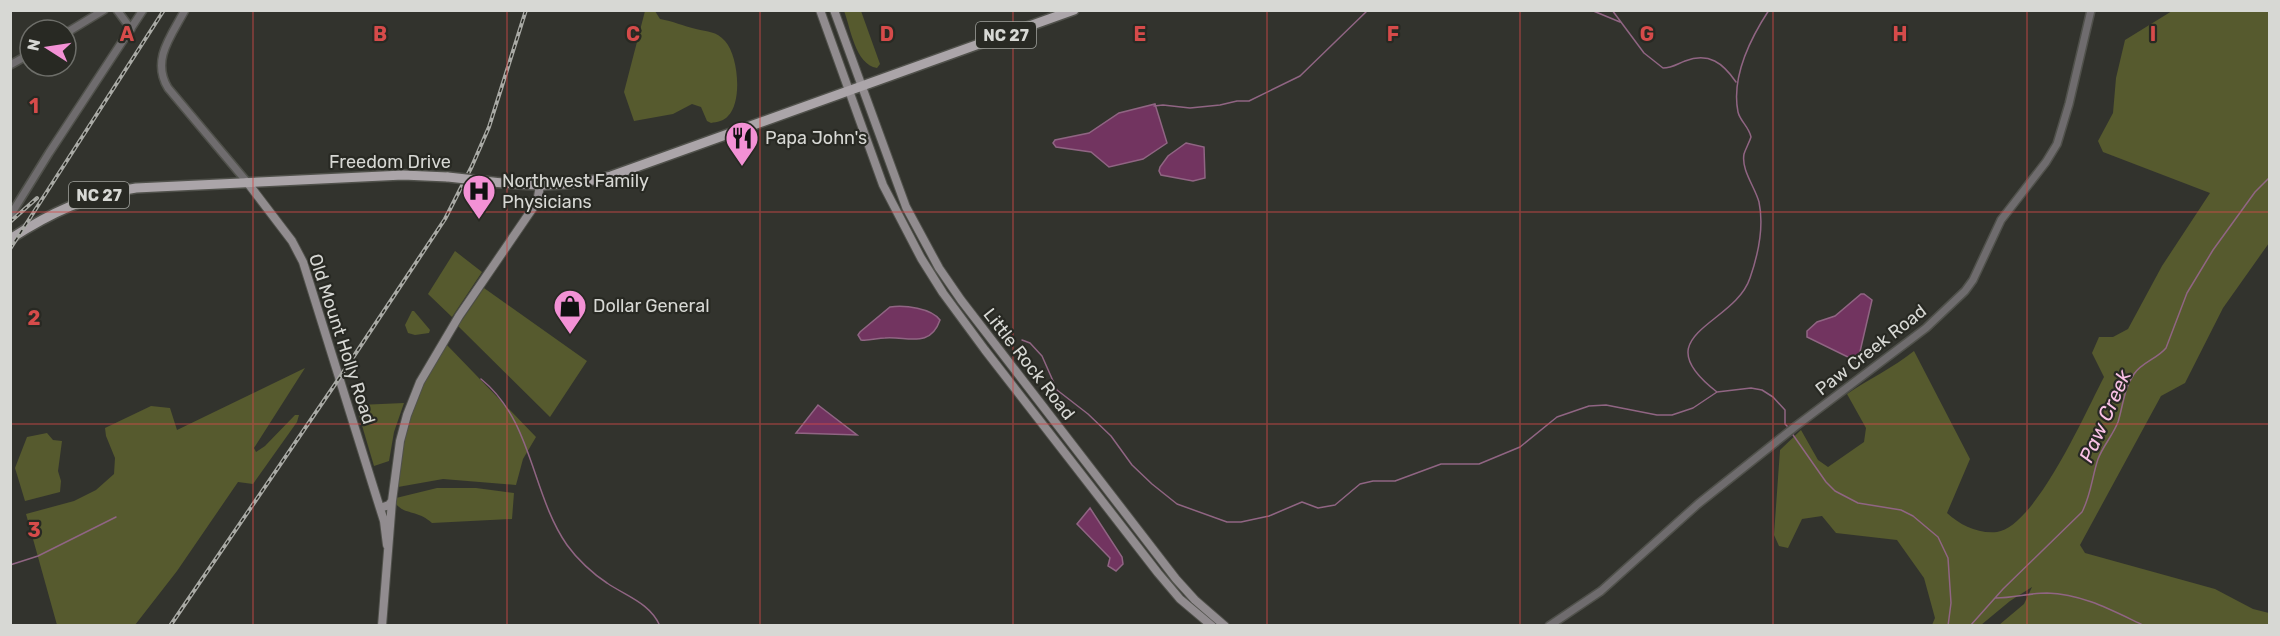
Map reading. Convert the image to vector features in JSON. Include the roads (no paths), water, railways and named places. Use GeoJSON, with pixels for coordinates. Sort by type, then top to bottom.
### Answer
{"type":"FeatureCollection","features":[{"type":"Feature","properties":{"kind":"main road","name":"Little Rock Road"},"geometry":{"type":"LineString","coordinates":[[820,10],[888,194],[911,242],[943,293],[1158,573],[1180,599],[1212,626]]}},
{"type":"Feature","properties":{"kind":"main road","name":"Little Rock Road"},"geometry":{"type":"LineString","coordinates":[[834,10],[906,207],[948,281],[1176,579],[1195,600],[1225,626]]}},
{"type":"Feature","properties":{"kind":"main road","name":"Freedom Drive"},"geometry":{"type":"LineString","coordinates":[[10,239],[65,207],[103,194],[159,186],[403,175],[540,186],[570,185],[611,176],[1074,10]]}},
{"type":"Feature","properties":{"kind":"main road","name":"Old Mount Holly Road"},"geometry":{"type":"LineString","coordinates":[[247,182],[292,241],[303,262],[380,508],[387,546]]}},
{"type":"Feature","properties":{"kind":"main road"},"geometry":{"type":"LineString","coordinates":[[382,626],[387,546],[403,428],[420,382],[442,341],[537,202],[540,186]]}},
{"type":"Feature","properties":{"kind":"main road"},"geometry":{"type":"LineString","coordinates":[[380,508],[389,505],[392,501]]}},
{"type":"Feature","properties":{"kind":"street"},"geometry":{"type":"LineString","coordinates":[[78,26],[104,10]]}},
{"type":"Feature","properties":{"kind":"street"},"geometry":{"type":"LineString","coordinates":[[117,10],[131,29]]}},
{"type":"Feature","properties":{"kind":"street"},"geometry":{"type":"LineString","coordinates":[[10,216],[142,10]]}},
{"type":"Feature","properties":{"kind":"street","name":"Old Mount Holly Road"},"geometry":{"type":"LineString","coordinates":[[185,10],[161,54],[160,69],[163,79],[168,88],[247,182]]}},
{"type":"Feature","properties":{"kind":"street","name":"Paw Creek Road"},"geometry":{"type":"LineString","coordinates":[[1549,626],[1612,582],[1682,517],[1796,426],[1926,328],[1969,286],[2001,220],[2046,162],[2057,144],[2091,10]]}},
{"type":"Feature","properties":{"kind":"waterway"},"geometry":{"type":"LineString","coordinates":[[1154,106],[1190,108],[1249,101],[1300,76],[1368,10]]}},
{"type":"Feature","properties":{"kind":"waterway"},"geometry":{"type":"LineString","coordinates":[[1591,10],[1620,22]]}},
{"type":"Feature","properties":{"kind":"waterway"},"geometry":{"type":"LineString","coordinates":[[1612,10],[1644,53],[1663,68],[1694,59],[1708,59],[1726,69],[1736,82]]}},
{"type":"Feature","properties":{"kind":"waterway"},"geometry":{"type":"LineString","coordinates":[[1717,392],[1696,372],[1688,356],[1690,343],[1699,331],[1728,308],[1741,294],[1750,278],[1755,260],[1760,231],[1760,211],[1759,202],[1745,166],[1744,154],[1751,137],[1738,112],[1737,85],[1749,46],[1769,10]]}},
{"type":"Feature","properties":{"kind":"waterway","name":"Paw Creek"},"geometry":{"type":"LineString","coordinates":[[1970,626],[2003,589],[2082,512],[2098,459],[2118,422],[2131,379],[2141,366],[2166,348],[2187,293],[2213,250],[2255,192],[2270,177]]}},
{"type":"Feature","properties":{"kind":"waterway"},"geometry":{"type":"LineString","coordinates":[[1022,340],[1030,343],[1042,356],[1057,390],[1088,414],[1111,436],[1132,465],[1152,484],[1177,504],[1227,522],[1241,522],[1269,516],[1302,502],[1318,508],[1335,505],[1360,484],[1373,481],[1395,481],[1441,464],[1479,464],[1520,447],[1557,417],[1589,406],[1606,405],[1657,415],[1672,415],[1693,408],[1717,392],[1751,388],[1762,390],[1773,397],[1785,410],[1785,424],[1789,428]]}},
{"type":"Feature","properties":{"kind":"waterway"},"geometry":{"type":"LineString","coordinates":[[481,379],[498,396],[522,436],[555,525],[567,545],[596,575],[650,611],[660,626]]}},
{"type":"Feature","properties":{"kind":"waterway"},"geometry":{"type":"LineString","coordinates":[[1791,432],[1826,482],[1835,491],[1858,503],[1901,510],[1913,516],[1938,537],[1948,558],[1951,603],[1948,626]]}},
{"type":"Feature","properties":{"kind":"waterway"},"geometry":{"type":"LineString","coordinates":[[10,565],[38,556],[116,517]]}},
{"type":"Feature","properties":{"kind":"waterway"},"geometry":{"type":"LineString","coordinates":[[1996,598],[2047,593],[2073,596],[2098,604],[2145,626]]}},
{"type":"Feature","properties":{"kind":"railway"},"geometry":{"type":"LineString","coordinates":[[10,249],[164,10]]}},
{"type":"Feature","properties":{"kind":"railway"},"geometry":{"type":"LineString","coordinates":[[170,626],[445,219],[489,127],[526,10]]}},
{"type":"Feature","properties":{"kind":"railway"},"geometry":{"type":"LineString","coordinates":[[10,222],[37,198]]}},
{"type":"Feature","properties":{"kind":"place","name":"Papa John's"},"geometry":{"type":"Point","coordinates":[742,167]}},
{"type":"Feature","properties":{"kind":"place","name":"Northwest Family Physicians"},"geometry":{"type":"Point","coordinates":[479,220]}},
{"type":"Feature","properties":{"kind":"place","name":"Dollar General"},"geometry":{"type":"Point","coordinates":[570,335]}}]}
